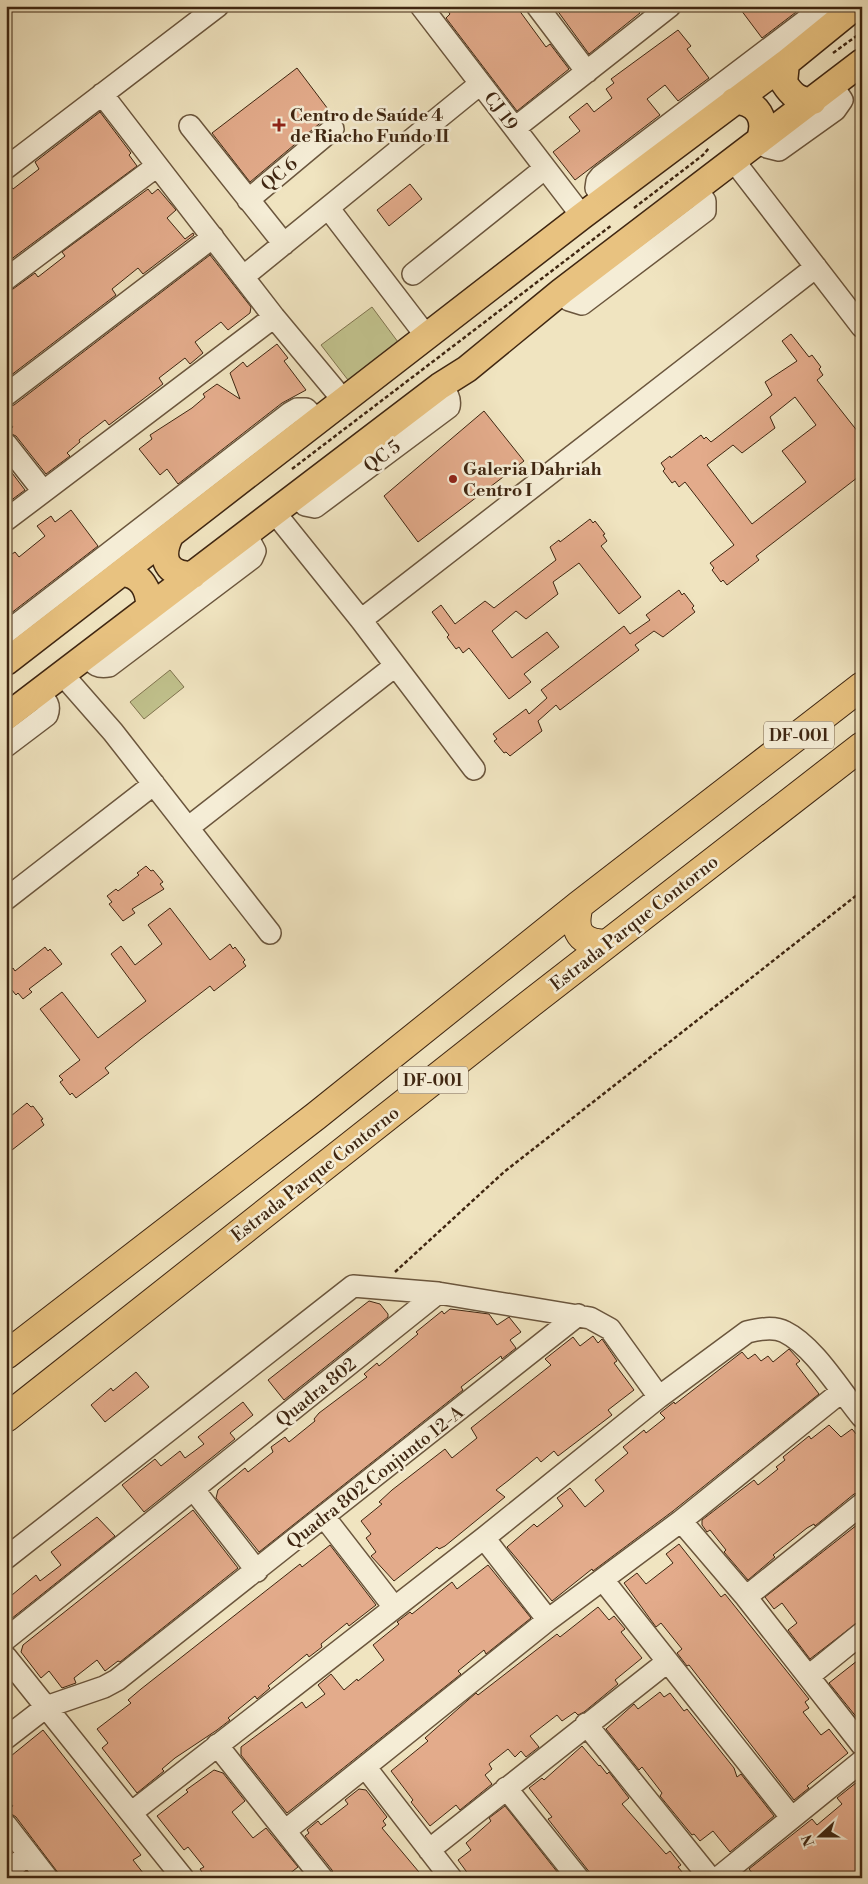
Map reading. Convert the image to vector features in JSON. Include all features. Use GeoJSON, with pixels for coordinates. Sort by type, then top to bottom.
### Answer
{"type":"FeatureCollection","features":[{"type":"Feature","properties":{"kind":"highway","name":"DF-001"},"geometry":{"type":"LineString","coordinates":[[6,1355],[505,967],[579,906],[862,686]]}},
{"type":"Feature","properties":{"kind":"highway","name":"Estrada Parque Contorno"},"geometry":{"type":"LineString","coordinates":[[6,1418],[531,1003],[862,746]]}},
{"type":"Feature","properties":{"kind":"highway"},"geometry":{"type":"LineString","coordinates":[[579,906],[576,916],[578,932],[582,937],[593,943],[607,944]]}},
{"type":"Feature","properties":{"kind":"highway"},"geometry":{"type":"LineString","coordinates":[[505,967],[518,969],[525,973],[532,987],[531,1003]]}},
{"type":"Feature","properties":{"kind":"main road"},"geometry":{"type":"LineString","coordinates":[[6,662],[344,401],[435,345],[582,216],[786,63],[855,7]]}},
{"type":"Feature","properties":{"kind":"main road"},"geometry":{"type":"LineString","coordinates":[[6,717],[63,676],[440,386],[467,369],[562,291],[862,62]]}},
{"type":"Feature","properties":{"kind":"main road"},"geometry":{"type":"LineString","coordinates":[[786,63],[784,83],[792,95],[802,101],[823,93]]}},
{"type":"Feature","properties":{"kind":"main road"},"geometry":{"type":"LineString","coordinates":[[734,101],[744,101],[752,105],[760,114],[763,124],[761,140]]}},
{"type":"Feature","properties":{"kind":"main road"},"geometry":{"type":"LineString","coordinates":[[170,536],[164,548],[166,561],[171,569],[179,575],[194,575]]}},
{"type":"Feature","properties":{"kind":"main road"},"geometry":{"type":"LineString","coordinates":[[122,573],[132,574],[139,578],[150,596],[149,608]]}},
{"type":"Feature","properties":{"kind":"street"},"geometry":{"type":"LineString","coordinates":[[6,168],[218,6]]}},
{"type":"Feature","properties":{"kind":"street","name":"CJ 19"},"geometry":{"type":"LineString","coordinates":[[421,6],[544,169],[582,216]]}},
{"type":"Feature","properties":{"kind":"street"},"geometry":{"type":"LineString","coordinates":[[537,6],[587,72]]}},
{"type":"Feature","properties":{"kind":"street"},"geometry":{"type":"LineString","coordinates":[[514,128],[587,72],[647,13],[670,6]]}},
{"type":"Feature","properties":{"kind":"street"},"geometry":{"type":"LineString","coordinates":[[605,199],[596,188],[596,181],[825,6]]}},
{"type":"Feature","properties":{"kind":"street"},"geometry":{"type":"LineString","coordinates":[[243,277],[329,209],[480,84]]}},
{"type":"Feature","properties":{"kind":"street"},"geometry":{"type":"LineString","coordinates":[[102,94],[243,277],[344,401]]}},
{"type":"Feature","properties":{"kind":"street"},"geometry":{"type":"LineString","coordinates":[[190,126],[284,244]]}},
{"type":"Feature","properties":{"kind":"street","name":"QC 6"},"geometry":{"type":"LineString","coordinates":[[248,200],[333,130]]}},
{"type":"Feature","properties":{"kind":"street"},"geometry":{"type":"LineString","coordinates":[[734,161],[816,267],[859,317]]}},
{"type":"Feature","properties":{"kind":"street"},"geometry":{"type":"LineString","coordinates":[[6,279],[157,166]]}},
{"type":"Feature","properties":{"kind":"street"},"geometry":{"type":"LineString","coordinates":[[413,274],[544,169]]}},
{"type":"Feature","properties":{"kind":"street"},"geometry":{"type":"LineString","coordinates":[[329,209],[435,345]]}},
{"type":"Feature","properties":{"kind":"street"},"geometry":{"type":"LineString","coordinates":[[6,395],[213,237]]}},
{"type":"Feature","properties":{"kind":"street"},"geometry":{"type":"LineString","coordinates":[[361,620],[816,267]]}},
{"type":"Feature","properties":{"kind":"street"},"geometry":{"type":"LineString","coordinates":[[6,520],[274,316]]}},
{"type":"Feature","properties":{"kind":"street"},"geometry":{"type":"LineString","coordinates":[[6,632],[290,413],[298,409],[306,409],[318,421]]}},
{"type":"Feature","properties":{"kind":"street"},"geometry":{"type":"LineString","coordinates":[[6,444],[43,491]]}},
{"type":"Feature","properties":{"kind":"street"},"geometry":{"type":"LineString","coordinates":[[275,513],[361,620],[474,769]]}},
{"type":"Feature","properties":{"kind":"street"},"geometry":{"type":"LineString","coordinates":[[88,656],[95,665],[101,668],[109,666],[252,558],[255,550],[246,534]]}},
{"type":"Feature","properties":{"kind":"street"},"geometry":{"type":"LineString","coordinates":[[190,827],[395,666]]}},
{"type":"Feature","properties":{"kind":"street"},"geometry":{"type":"LineString","coordinates":[[63,676],[113,732],[190,827],[270,934]]}},
{"type":"Feature","properties":{"kind":"street"},"geometry":{"type":"LineString","coordinates":[[6,746],[47,715],[49,708],[47,702],[38,694]]}},
{"type":"Feature","properties":{"kind":"street"},"geometry":{"type":"LineString","coordinates":[[6,899],[154,784]]}},
{"type":"Feature","properties":{"kind":"street"},"geometry":{"type":"LineString","coordinates":[[6,1558],[348,1288],[359,1285],[438,1293],[578,1315],[600,1322],[610,1329],[659,1396]]}},
{"type":"Feature","properties":{"kind":"street","name":"Quadra 802"},"geometry":{"type":"LineString","coordinates":[[194,1490],[438,1293]]}},
{"type":"Feature","properties":{"kind":"street","name":"Quadra 802 Conjunto 12-A"},"geometry":{"type":"LineString","coordinates":[[6,1738],[46,1707],[104,1687],[117,1680],[325,1518],[578,1315]]}},
{"type":"Feature","properties":{"kind":"street"},"geometry":{"type":"LineString","coordinates":[[131,1813],[394,1606],[484,1538],[659,1396],[747,1332],[758,1329],[784,1331],[802,1344],[862,1417]]}},
{"type":"Feature","properties":{"kind":"street"},"geometry":{"type":"LineString","coordinates":[[286,1831],[548,1620],[681,1521],[841,1392]]}},
{"type":"Feature","properties":{"kind":"street"},"geometry":{"type":"LineString","coordinates":[[6,1639],[194,1490],[257,1571]]}},
{"type":"Feature","properties":{"kind":"street"},"geometry":{"type":"LineString","coordinates":[[746,1596],[862,1504]]}},
{"type":"Feature","properties":{"kind":"street"},"geometry":{"type":"LineString","coordinates":[[325,1518],[394,1606]]}},
{"type":"Feature","properties":{"kind":"street"},"geometry":{"type":"LineString","coordinates":[[681,1521],[746,1596],[862,1745]]}},
{"type":"Feature","properties":{"kind":"street"},"geometry":{"type":"LineString","coordinates":[[484,1538],[548,1620]]}},
{"type":"Feature","properties":{"kind":"street"},"geometry":{"type":"LineString","coordinates":[[602,1580],[791,1817]]}},
{"type":"Feature","properties":{"kind":"street"},"geometry":{"type":"LineString","coordinates":[[809,1676],[862,1633]]}},
{"type":"Feature","properties":{"kind":"street"},"geometry":{"type":"LineString","coordinates":[[6,1657],[182,1878]]}},
{"type":"Feature","properties":{"kind":"street"},"geometry":{"type":"LineString","coordinates":[[428,1850],[667,1662]]}},
{"type":"Feature","properties":{"kind":"street"},"geometry":{"type":"LineString","coordinates":[[586,1724],[710,1878]]}},
{"type":"Feature","properties":{"kind":"street"},"geometry":{"type":"LineString","coordinates":[[217,1745],[322,1878]]}},
{"type":"Feature","properties":{"kind":"street"},"geometry":{"type":"LineString","coordinates":[[718,1878],[862,1761]]}},
{"type":"Feature","properties":{"kind":"street"},"geometry":{"type":"LineString","coordinates":[[366,1768],[451,1878]]}},
{"type":"Feature","properties":{"kind":"street"},"geometry":{"type":"LineString","coordinates":[[506,1788],[578,1878]]}},
{"type":"Feature","properties":{"kind":"street"},"geometry":{"type":"LineString","coordinates":[[6,1825],[47,1878]]}},
{"type":"Feature","properties":{"kind":"street"},"geometry":{"type":"LineString","coordinates":[[6,1872],[28,1855]]}},
{"type":"Feature","properties":{"kind":"path"},"geometry":{"type":"LineString","coordinates":[[831,54],[862,32]]}},
{"type":"Feature","properties":{"kind":"path"},"geometry":{"type":"LineString","coordinates":[[631,210],[703,155],[711,145]]}},
{"type":"Feature","properties":{"kind":"path"},"geometry":{"type":"LineString","coordinates":[[290,470],[435,345],[616,222]]}},
{"type":"Feature","properties":{"kind":"path"},"geometry":{"type":"LineString","coordinates":[[435,345],[467,369]]}},
{"type":"Feature","properties":{"kind":"path"},"geometry":{"type":"LineString","coordinates":[[380,1287],[504,1172],[862,891]]}},
{"type":"Feature","properties":{"kind":"green space"},"geometry":{"type":"Polygon","coordinates":[[[372,307],[398,342],[348,380],[321,345],[372,307]]]}},
{"type":"Feature","properties":{"kind":"green space"},"geometry":{"type":"Polygon","coordinates":[[[170,670],[184,687],[144,719],[130,702],[170,670]]]}},
{"type":"Feature","properties":{"kind":"building"},"geometry":{"type":"Polygon","coordinates":[[[444,6],[516,6],[546,47],[550,44],[569,69],[517,111],[446,18],[450,14],[444,6]]]}},
{"type":"Feature","properties":{"kind":"building"},"geometry":{"type":"Polygon","coordinates":[[[554,6],[635,6],[640,13],[589,54],[554,6]]]}},
{"type":"Feature","properties":{"kind":"building"},"geometry":{"type":"Polygon","coordinates":[[[738,6],[804,6],[762,38],[738,6]]]}},
{"type":"Feature","properties":{"kind":"building"},"geometry":{"type":"Polygon","coordinates":[[[678,30],[691,46],[687,49],[709,78],[678,101],[665,85],[647,99],[660,115],[575,180],[553,152],[580,131],[569,117],[587,103],[594,112],[612,98],[606,89],[614,83],[611,79],[678,30]]]}},
{"type":"Feature","properties":{"kind":"building","name":"Centro de Saúde 4 de Riacho Fundo II"},"geometry":{"type":"Polygon","coordinates":[[[297,68],[334,117],[325,119],[250,182],[212,133],[297,68]]]}},
{"type":"Feature","properties":{"kind":"building"},"geometry":{"type":"Polygon","coordinates":[[[100,112],[131,153],[129,155],[137,166],[6,263],[6,180],[13,189],[39,169],[35,162],[100,112]]]}},
{"type":"Feature","properties":{"kind":"building"},"geometry":{"type":"Polygon","coordinates":[[[410,184],[422,199],[389,226],[377,210],[410,184]]]}},
{"type":"Feature","properties":{"kind":"building"},"geometry":{"type":"Polygon","coordinates":[[[148,189],[152,194],[158,189],[176,210],[167,218],[185,239],[193,233],[194,235],[143,274],[138,268],[112,289],[116,295],[6,379],[6,291],[13,289],[35,273],[38,277],[65,256],[62,252],[148,189]]]}},
{"type":"Feature","properties":{"kind":"building"},"geometry":{"type":"Polygon","coordinates":[[[210,255],[251,307],[250,313],[228,330],[221,322],[195,342],[203,353],[190,364],[185,358],[159,378],[163,384],[109,425],[105,420],[79,440],[80,442],[67,453],[70,456],[46,474],[16,436],[7,432],[13,427],[6,419],[6,407],[14,405],[210,255]]]}},
{"type":"Feature","properties":{"kind":"building"},"geometry":{"type":"Polygon","coordinates":[[[791,334],[809,357],[812,355],[821,367],[819,369],[823,375],[817,380],[862,437],[862,474],[756,556],[759,560],[727,585],[723,580],[721,582],[712,570],[714,568],[710,563],[734,545],[685,482],[679,487],[675,481],[672,483],[663,471],[665,469],[661,463],[670,456],[671,458],[701,435],[704,439],[706,437],[711,442],[772,395],[765,382],[797,361],[782,341],[791,334]],[[795,397],[770,417],[775,428],[742,453],[733,445],[707,465],[752,524],[806,482],[782,451],[816,425],[795,397]]]}},
{"type":"Feature","properties":{"kind":"building"},"geometry":{"type":"Polygon","coordinates":[[[277,344],[288,358],[284,361],[306,390],[282,403],[178,484],[167,469],[160,475],[139,449],[152,439],[150,435],[192,408],[205,397],[203,394],[217,384],[240,399],[230,373],[243,362],[247,367],[277,344]]]}},
{"type":"Feature","properties":{"kind":"building","name":"Galeria Dahriah Centro I"},"geometry":{"type":"Polygon","coordinates":[[[484,411],[524,461],[418,542],[384,496],[484,411]]]}},
{"type":"Feature","properties":{"kind":"building"},"geometry":{"type":"Polygon","coordinates":[[[6,465],[25,490],[6,504],[6,465]]]}},
{"type":"Feature","properties":{"kind":"building"},"geometry":{"type":"Polygon","coordinates":[[[71,510],[98,546],[6,617],[6,558],[15,552],[19,557],[45,536],[37,526],[51,516],[55,522],[71,510]]]}},
{"type":"Feature","properties":{"kind":"building"},"geometry":{"type":"Polygon","coordinates":[[[590,519],[593,523],[595,521],[605,534],[603,535],[607,541],[601,546],[641,597],[619,614],[579,563],[553,582],[558,594],[526,619],[516,611],[492,631],[512,658],[547,632],[559,647],[524,674],[531,682],[509,699],[469,648],[463,653],[459,647],[456,649],[447,637],[449,635],[432,612],[441,605],[455,624],[485,601],[494,608],[556,560],[550,547],[559,540],[560,542],[590,519]]]}},
{"type":"Feature","properties":{"kind":"building"},"geometry":{"type":"Polygon","coordinates":[[[679,590],[682,595],[684,593],[694,606],[692,608],[695,612],[663,637],[654,631],[635,645],[639,650],[560,710],[556,705],[538,721],[542,731],[510,756],[506,752],[504,753],[494,741],[497,739],[493,734],[526,709],[529,714],[547,698],[541,690],[624,626],[630,634],[650,620],[646,615],[679,590]]]}},
{"type":"Feature","properties":{"kind":"building"},"geometry":{"type":"Polygon","coordinates":[[[146,866],[151,871],[153,870],[163,882],[160,884],[164,889],[132,909],[135,913],[123,921],[109,904],[112,902],[107,896],[116,889],[118,891],[139,875],[137,873],[146,866]]]}},
{"type":"Feature","properties":{"kind":"building"},"geometry":{"type":"Polygon","coordinates":[[[170,908],[210,960],[230,944],[233,949],[235,947],[245,960],[243,962],[246,966],[214,991],[210,986],[141,1039],[105,1068],[109,1073],[76,1098],[72,1093],[70,1095],[60,1082],[63,1080],[59,1076],[80,1060],[40,1009],[62,992],[98,1038],[146,1001],[111,954],[121,946],[135,965],[162,944],[148,925],[170,908]]]}},
{"type":"Feature","properties":{"kind":"building"},"geometry":{"type":"Polygon","coordinates":[[[45,947],[48,951],[50,949],[62,964],[29,989],[32,992],[23,999],[18,993],[16,995],[6,983],[6,974],[13,968],[15,971],[45,947]]]}},
{"type":"Feature","properties":{"kind":"building"},"geometry":{"type":"Polygon","coordinates":[[[27,1103],[31,1107],[33,1106],[43,1119],[41,1120],[44,1125],[12,1150],[6,1143],[6,1120],[27,1103]]]}},
{"type":"Feature","properties":{"kind":"building"},"geometry":{"type":"Polygon","coordinates":[[[369,1301],[380,1304],[388,1314],[388,1317],[284,1400],[268,1380],[369,1301]]]}},
{"type":"Feature","properties":{"kind":"building"},"geometry":{"type":"Polygon","coordinates":[[[450,1309],[489,1314],[497,1325],[509,1317],[521,1332],[510,1340],[516,1348],[502,1359],[501,1356],[461,1387],[463,1390],[259,1552],[216,1498],[218,1490],[245,1468],[248,1472],[273,1452],[271,1447],[285,1437],[289,1442],[315,1421],[314,1419],[319,1413],[367,1377],[364,1374],[377,1363],[379,1366],[418,1334],[416,1332],[442,1311],[444,1314],[450,1309]]]}},
{"type":"Feature","properties":{"kind":"building"},"geometry":{"type":"Polygon","coordinates":[[[593,1336],[598,1343],[602,1339],[617,1361],[614,1363],[634,1390],[608,1410],[612,1415],[558,1456],[554,1451],[541,1462],[537,1457],[496,1490],[505,1497],[445,1546],[439,1549],[437,1547],[394,1581],[371,1556],[376,1552],[366,1538],[371,1534],[361,1521],[382,1504],[379,1502],[392,1490],[445,1449],[452,1458],[477,1438],[471,1428],[551,1365],[545,1359],[573,1337],[580,1346],[593,1336]]]}},
{"type":"Feature","properties":{"kind":"building"},"geometry":{"type":"Polygon","coordinates":[[[789,1349],[800,1361],[796,1364],[819,1394],[673,1511],[593,1571],[592,1569],[552,1601],[507,1547],[534,1524],[537,1527],[563,1506],[557,1498],[570,1488],[585,1507],[604,1491],[595,1480],[628,1453],[623,1447],[644,1430],[646,1433],[665,1418],[660,1413],[674,1402],[675,1404],[742,1352],[748,1359],[755,1354],[761,1361],[768,1356],[773,1362],[789,1349]]]}},
{"type":"Feature","properties":{"kind":"building"},"geometry":{"type":"Polygon","coordinates":[[[136,1372],[149,1387],[105,1422],[91,1405],[111,1388],[113,1391],[136,1372]]]}},
{"type":"Feature","properties":{"kind":"building"},"geometry":{"type":"Polygon","coordinates":[[[243,1402],[253,1415],[230,1433],[235,1439],[144,1512],[122,1485],[155,1459],[161,1466],[180,1451],[185,1458],[204,1444],[198,1437],[243,1402]]]}},
{"type":"Feature","properties":{"kind":"building"},"geometry":{"type":"Polygon","coordinates":[[[829,1425],[841,1437],[852,1429],[862,1441],[862,1492],[854,1494],[815,1526],[814,1524],[807,1528],[773,1555],[775,1557],[748,1580],[724,1552],[726,1550],[710,1530],[707,1532],[702,1525],[702,1520],[754,1480],[758,1485],[778,1469],[776,1467],[785,1460],[783,1457],[809,1436],[811,1439],[829,1425]]]}},
{"type":"Feature","properties":{"kind":"building"},"geometry":{"type":"Polygon","coordinates":[[[193,1510],[238,1568],[120,1662],[118,1661],[105,1671],[97,1660],[74,1678],[76,1683],[62,1688],[49,1671],[41,1678],[21,1652],[23,1645],[193,1510]]]}},
{"type":"Feature","properties":{"kind":"building"},"geometry":{"type":"Polygon","coordinates":[[[97,1517],[115,1536],[6,1623],[6,1600],[36,1575],[40,1581],[61,1565],[51,1552],[97,1517]]]}},
{"type":"Feature","properties":{"kind":"building"},"geometry":{"type":"Polygon","coordinates":[[[862,1521],[862,1619],[810,1659],[788,1630],[797,1623],[782,1603],[774,1609],[765,1597],[862,1521]]]}},
{"type":"Feature","properties":{"kind":"building"},"geometry":{"type":"Polygon","coordinates":[[[679,1544],[721,1597],[725,1594],[809,1699],[805,1702],[809,1708],[803,1712],[821,1735],[829,1729],[848,1753],[807,1786],[809,1788],[794,1800],[689,1665],[687,1666],[677,1653],[682,1649],[661,1623],[656,1627],[624,1583],[637,1573],[646,1584],[673,1563],[666,1554],[679,1544]]]}},
{"type":"Feature","properties":{"kind":"building"},"geometry":{"type":"Polygon","coordinates":[[[330,1545],[376,1605],[349,1626],[347,1623],[321,1644],[322,1647],[309,1657],[307,1654],[268,1686],[270,1688],[257,1699],[255,1696],[228,1718],[230,1720],[175,1758],[162,1769],[164,1771],[137,1793],[102,1748],[108,1743],[97,1729],[131,1703],[128,1700],[141,1689],[300,1564],[302,1567],[330,1545]]]}},
{"type":"Feature","properties":{"kind":"building"},"geometry":{"type":"Polygon","coordinates":[[[488,1565],[531,1618],[486,1654],[484,1650],[458,1671],[461,1674],[287,1813],[241,1755],[241,1747],[302,1702],[306,1708],[325,1694],[318,1685],[331,1674],[344,1690],[357,1679],[358,1681],[384,1660],[373,1645],[399,1624],[397,1622],[410,1612],[412,1614],[452,1582],[457,1589],[488,1565]]]}},
{"type":"Feature","properties":{"kind":"building"},"geometry":{"type":"Polygon","coordinates":[[[598,1607],[609,1620],[614,1616],[625,1629],[621,1632],[642,1658],[615,1680],[618,1684],[584,1712],[578,1715],[575,1712],[562,1721],[557,1715],[530,1736],[539,1747],[526,1757],[521,1751],[515,1757],[508,1749],[489,1764],[492,1769],[485,1775],[492,1784],[460,1810],[456,1805],[430,1826],[411,1802],[413,1800],[391,1771],[428,1741],[425,1738],[476,1693],[478,1695],[557,1634],[560,1637],[598,1607]]]}},
{"type":"Feature","properties":{"kind":"building"},"geometry":{"type":"Polygon","coordinates":[[[862,1657],[862,1724],[829,1683],[862,1657]]]}},
{"type":"Feature","properties":{"kind":"building"},"geometry":{"type":"Polygon","coordinates":[[[660,1692],[664,1697],[670,1693],[684,1711],[687,1709],[734,1768],[737,1777],[741,1774],[774,1816],[730,1852],[713,1831],[700,1841],[694,1834],[692,1835],[660,1796],[662,1793],[642,1767],[639,1770],[606,1729],[634,1704],[638,1709],[660,1692]]]}},
{"type":"Feature","properties":{"kind":"building"},"geometry":{"type":"Polygon","coordinates":[[[43,1730],[141,1855],[133,1860],[147,1878],[116,1878],[112,1875],[108,1878],[62,1878],[16,1817],[7,1811],[13,1806],[6,1798],[6,1760],[43,1730]]]}},
{"type":"Feature","properties":{"kind":"building"},"geometry":{"type":"Polygon","coordinates":[[[582,1746],[607,1774],[609,1772],[629,1798],[622,1804],[666,1854],[670,1851],[681,1865],[678,1867],[687,1878],[594,1878],[548,1819],[552,1817],[529,1788],[542,1778],[544,1780],[582,1746]]]}},
{"type":"Feature","properties":{"kind":"building"},"geometry":{"type":"Polygon","coordinates":[[[214,1770],[223,1773],[245,1801],[232,1812],[253,1838],[266,1828],[298,1867],[284,1878],[206,1878],[200,1869],[204,1867],[188,1847],[184,1850],[157,1816],[188,1792],[186,1790],[214,1770]]]}},
{"type":"Feature","properties":{"kind":"building"},"geometry":{"type":"Polygon","coordinates":[[[862,1778],[862,1878],[756,1878],[749,1869],[812,1819],[817,1825],[842,1804],[837,1798],[862,1778]]]}},
{"type":"Feature","properties":{"kind":"building"},"geometry":{"type":"Polygon","coordinates":[[[359,1789],[366,1790],[387,1817],[383,1821],[386,1825],[382,1828],[424,1878],[334,1878],[332,1870],[305,1836],[309,1833],[307,1830],[318,1821],[321,1825],[348,1804],[345,1800],[359,1789]]]}},
{"type":"Feature","properties":{"kind":"building"},"geometry":{"type":"Polygon","coordinates":[[[505,1806],[562,1878],[471,1878],[458,1860],[471,1850],[466,1843],[491,1821],[489,1818],[505,1806]]]}},
{"type":"Feature","properties":{"kind":"place","name":"Centro de Saúde 4 de Riacho Fundo II"},"geometry":{"type":"Point","coordinates":[279,125]}},
{"type":"Feature","properties":{"kind":"place","name":"Galeria Dahriah Centro I"},"geometry":{"type":"Point","coordinates":[453,479]}}]}
